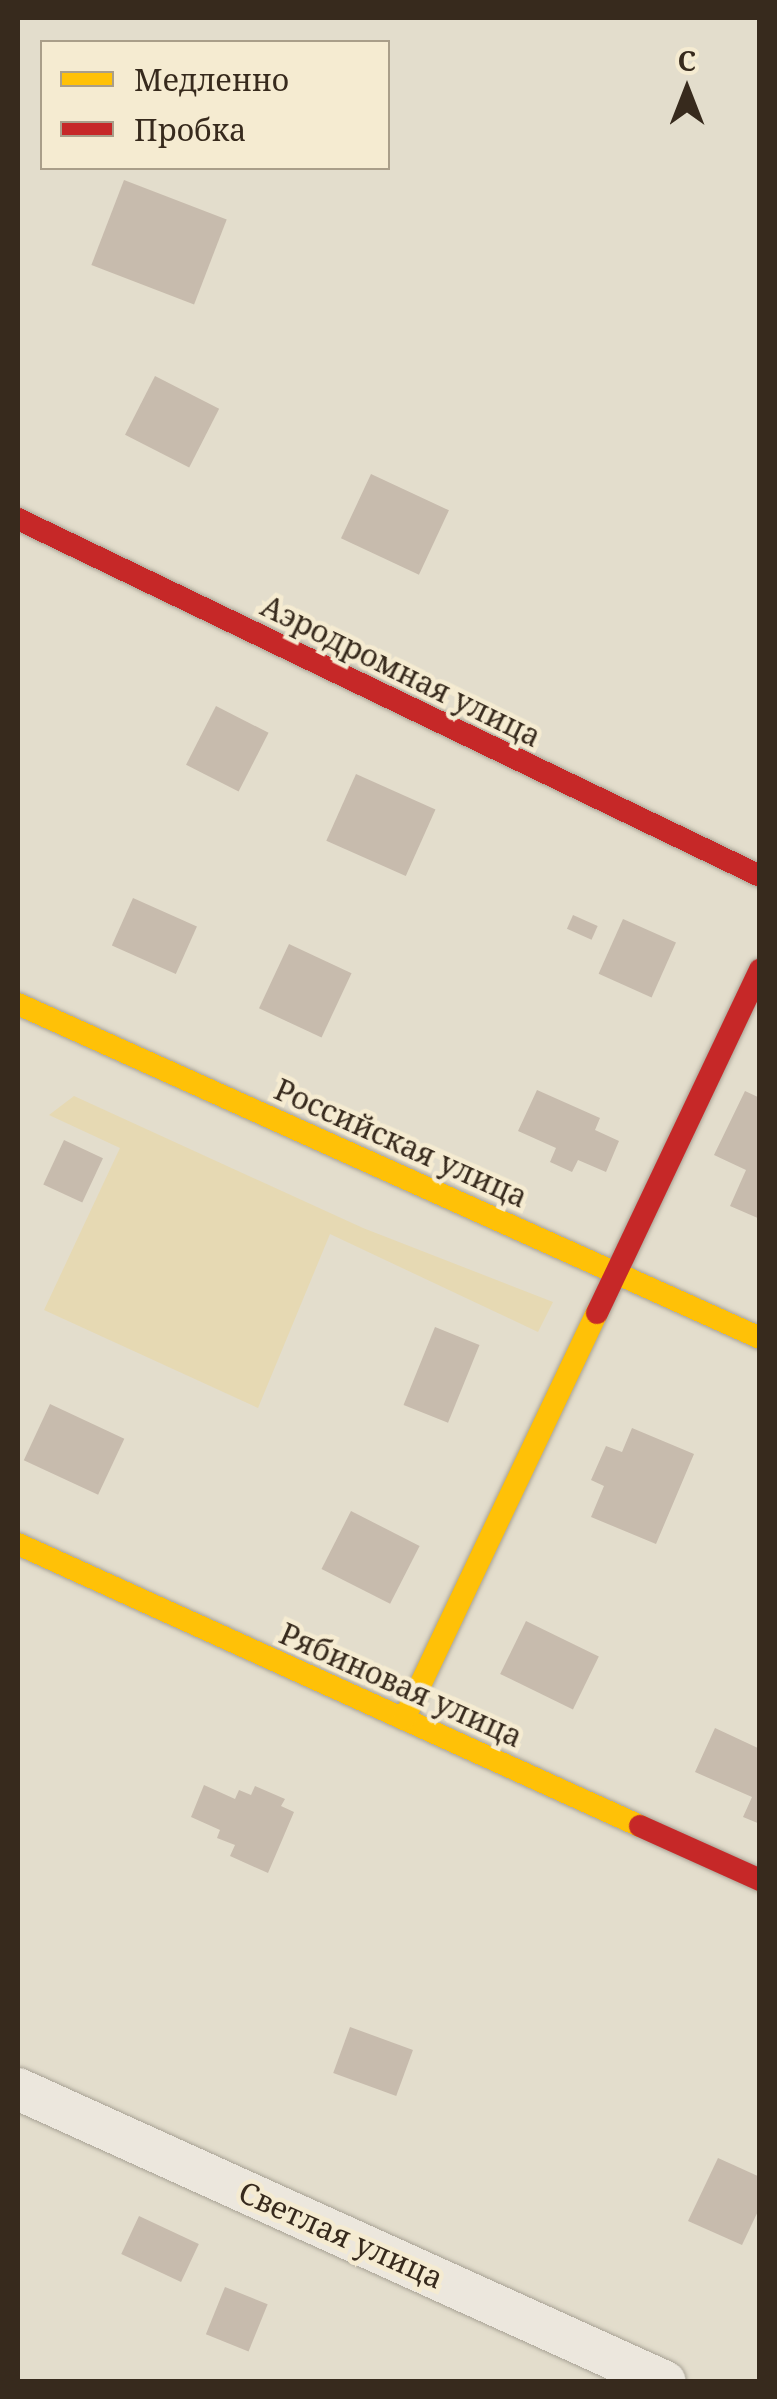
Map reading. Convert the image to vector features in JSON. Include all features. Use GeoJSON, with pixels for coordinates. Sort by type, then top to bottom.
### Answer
{"type":"FeatureCollection","features":[{"type":"Feature","properties":{"kind":"street","name":"Аэродромная улица"},"geometry":{"type":"LineString","coordinates":[[18,519],[760,876]]}},
{"type":"Feature","properties":{"kind":"street"},"geometry":{"type":"LineString","coordinates":[[404,1719],[760,970]]}},
{"type":"Feature","properties":{"kind":"street","name":"Российская улица"},"geometry":{"type":"LineString","coordinates":[[18,1004],[760,1338]]}},
{"type":"Feature","properties":{"kind":"street","name":"Рябиновая улица"},"geometry":{"type":"LineString","coordinates":[[18,1544],[760,1880]]}},
{"type":"Feature","properties":{"kind":"street","name":"Светлая улица"},"geometry":{"type":"LineString","coordinates":[[18,2090],[665,2382]]}},
{"type":"Feature","properties":{"kind":"sand"},"geometry":{"type":"Polygon","coordinates":[[[74,1096],[363,1228],[553,1302],[538,1332],[330,1234],[258,1408],[44,1310],[120,1148],[49,1115],[74,1096]]]}},
{"type":"Feature","properties":{"kind":"building"},"geometry":{"type":"Polygon","coordinates":[[[124,180],[227,219],[194,304],[91,265],[124,180]]]}},
{"type":"Feature","properties":{"kind":"building"},"geometry":{"type":"Polygon","coordinates":[[[155,376],[219,409],[189,467],[125,435],[155,376]]]}},
{"type":"Feature","properties":{"kind":"building"},"geometry":{"type":"Polygon","coordinates":[[[371,474],[449,510],[419,575],[341,538],[371,474]]]}},
{"type":"Feature","properties":{"kind":"building"},"geometry":{"type":"Polygon","coordinates":[[[216,706],[269,733],[239,792],[186,765],[216,706]]]}},
{"type":"Feature","properties":{"kind":"building"},"geometry":{"type":"Polygon","coordinates":[[[356,774],[435,809],[406,876],[326,841],[356,774]]]}},
{"type":"Feature","properties":{"kind":"building"},"geometry":{"type":"Polygon","coordinates":[[[133,898],[197,926],[176,974],[112,946],[133,898]]]}},
{"type":"Feature","properties":{"kind":"building"},"geometry":{"type":"Polygon","coordinates":[[[573,915],[598,926],[592,940],[567,929],[573,915]]]}},
{"type":"Feature","properties":{"kind":"building"},"geometry":{"type":"Polygon","coordinates":[[[623,919],[676,943],[652,997],[599,974],[623,919]]]}},
{"type":"Feature","properties":{"kind":"building"},"geometry":{"type":"Polygon","coordinates":[[[289,944],[352,973],[322,1038],[259,1008],[289,944]]]}},
{"type":"Feature","properties":{"kind":"building"},"geometry":{"type":"Polygon","coordinates":[[[537,1090],[600,1118],[595,1130],[619,1141],[606,1172],[578,1160],[572,1172],[550,1162],[556,1148],[518,1131],[537,1090]]]}},
{"type":"Feature","properties":{"kind":"building"},"geometry":{"type":"Polygon","coordinates":[[[745,1091],[760,1098],[760,1219],[730,1206],[746,1170],[714,1155],[745,1091]]]}},
{"type":"Feature","properties":{"kind":"building"},"geometry":{"type":"Polygon","coordinates":[[[64,1140],[103,1158],[82,1203],[43,1184],[64,1140]]]}},
{"type":"Feature","properties":{"kind":"building"},"geometry":{"type":"Polygon","coordinates":[[[435,1327],[480,1345],[448,1423],[404,1405],[435,1327]]]}},
{"type":"Feature","properties":{"kind":"building"},"geometry":{"type":"Polygon","coordinates":[[[50,1404],[124,1439],[98,1495],[24,1460],[50,1404]]]}},
{"type":"Feature","properties":{"kind":"building"},"geometry":{"type":"Polygon","coordinates":[[[632,1428],[694,1454],[656,1544],[591,1517],[604,1486],[591,1480],[606,1446],[622,1452],[632,1428]]]}},
{"type":"Feature","properties":{"kind":"building"},"geometry":{"type":"Polygon","coordinates":[[[351,1511],[420,1546],[390,1604],[321,1569],[351,1511]]]}},
{"type":"Feature","properties":{"kind":"building"},"geometry":{"type":"Polygon","coordinates":[[[526,1621],[599,1657],[573,1710],[500,1674],[526,1621]]]}},
{"type":"Feature","properties":{"kind":"building"},"geometry":{"type":"Polygon","coordinates":[[[715,1728],[760,1749],[760,1824],[743,1817],[752,1797],[695,1772],[715,1728]]]}},
{"type":"Feature","properties":{"kind":"building"},"geometry":{"type":"Polygon","coordinates":[[[204,1785],[235,1799],[239,1790],[251,1795],[255,1786],[285,1799],[281,1806],[294,1812],[268,1873],[230,1856],[235,1845],[217,1838],[220,1830],[191,1817],[204,1785]]]}},
{"type":"Feature","properties":{"kind":"building"},"geometry":{"type":"Polygon","coordinates":[[[350,2027],[413,2050],[396,2096],[333,2073],[350,2027]]]}},
{"type":"Feature","properties":{"kind":"building"},"geometry":{"type":"Polygon","coordinates":[[[718,2158],[760,2177],[760,2207],[742,2245],[688,2221],[718,2158]]]}},
{"type":"Feature","properties":{"kind":"building"},"geometry":{"type":"Polygon","coordinates":[[[139,2216],[199,2244],[181,2282],[121,2254],[139,2216]]]}},
{"type":"Feature","properties":{"kind":"building"},"geometry":{"type":"Polygon","coordinates":[[[225,2287],[268,2304],[249,2352],[206,2334],[225,2287]]]}},
{"type":"Feature","properties":{"kind":"traffic: slow"},"geometry":{"type":"LineString","coordinates":[[18,1004],[760,1338]]}},
{"type":"Feature","properties":{"kind":"traffic: slow"},"geometry":{"type":"LineString","coordinates":[[404,1719],[597,1313]]}},
{"type":"Feature","properties":{"kind":"traffic: slow"},"geometry":{"type":"LineString","coordinates":[[18,1544],[640,1826]]}},
{"type":"Feature","properties":{"kind":"traffic: jam"},"geometry":{"type":"LineString","coordinates":[[18,519],[760,876]]}},
{"type":"Feature","properties":{"kind":"traffic: jam"},"geometry":{"type":"LineString","coordinates":[[597,1313],[760,970]]}},
{"type":"Feature","properties":{"kind":"traffic: jam"},"geometry":{"type":"LineString","coordinates":[[640,1826],[760,1880]]}}]}
